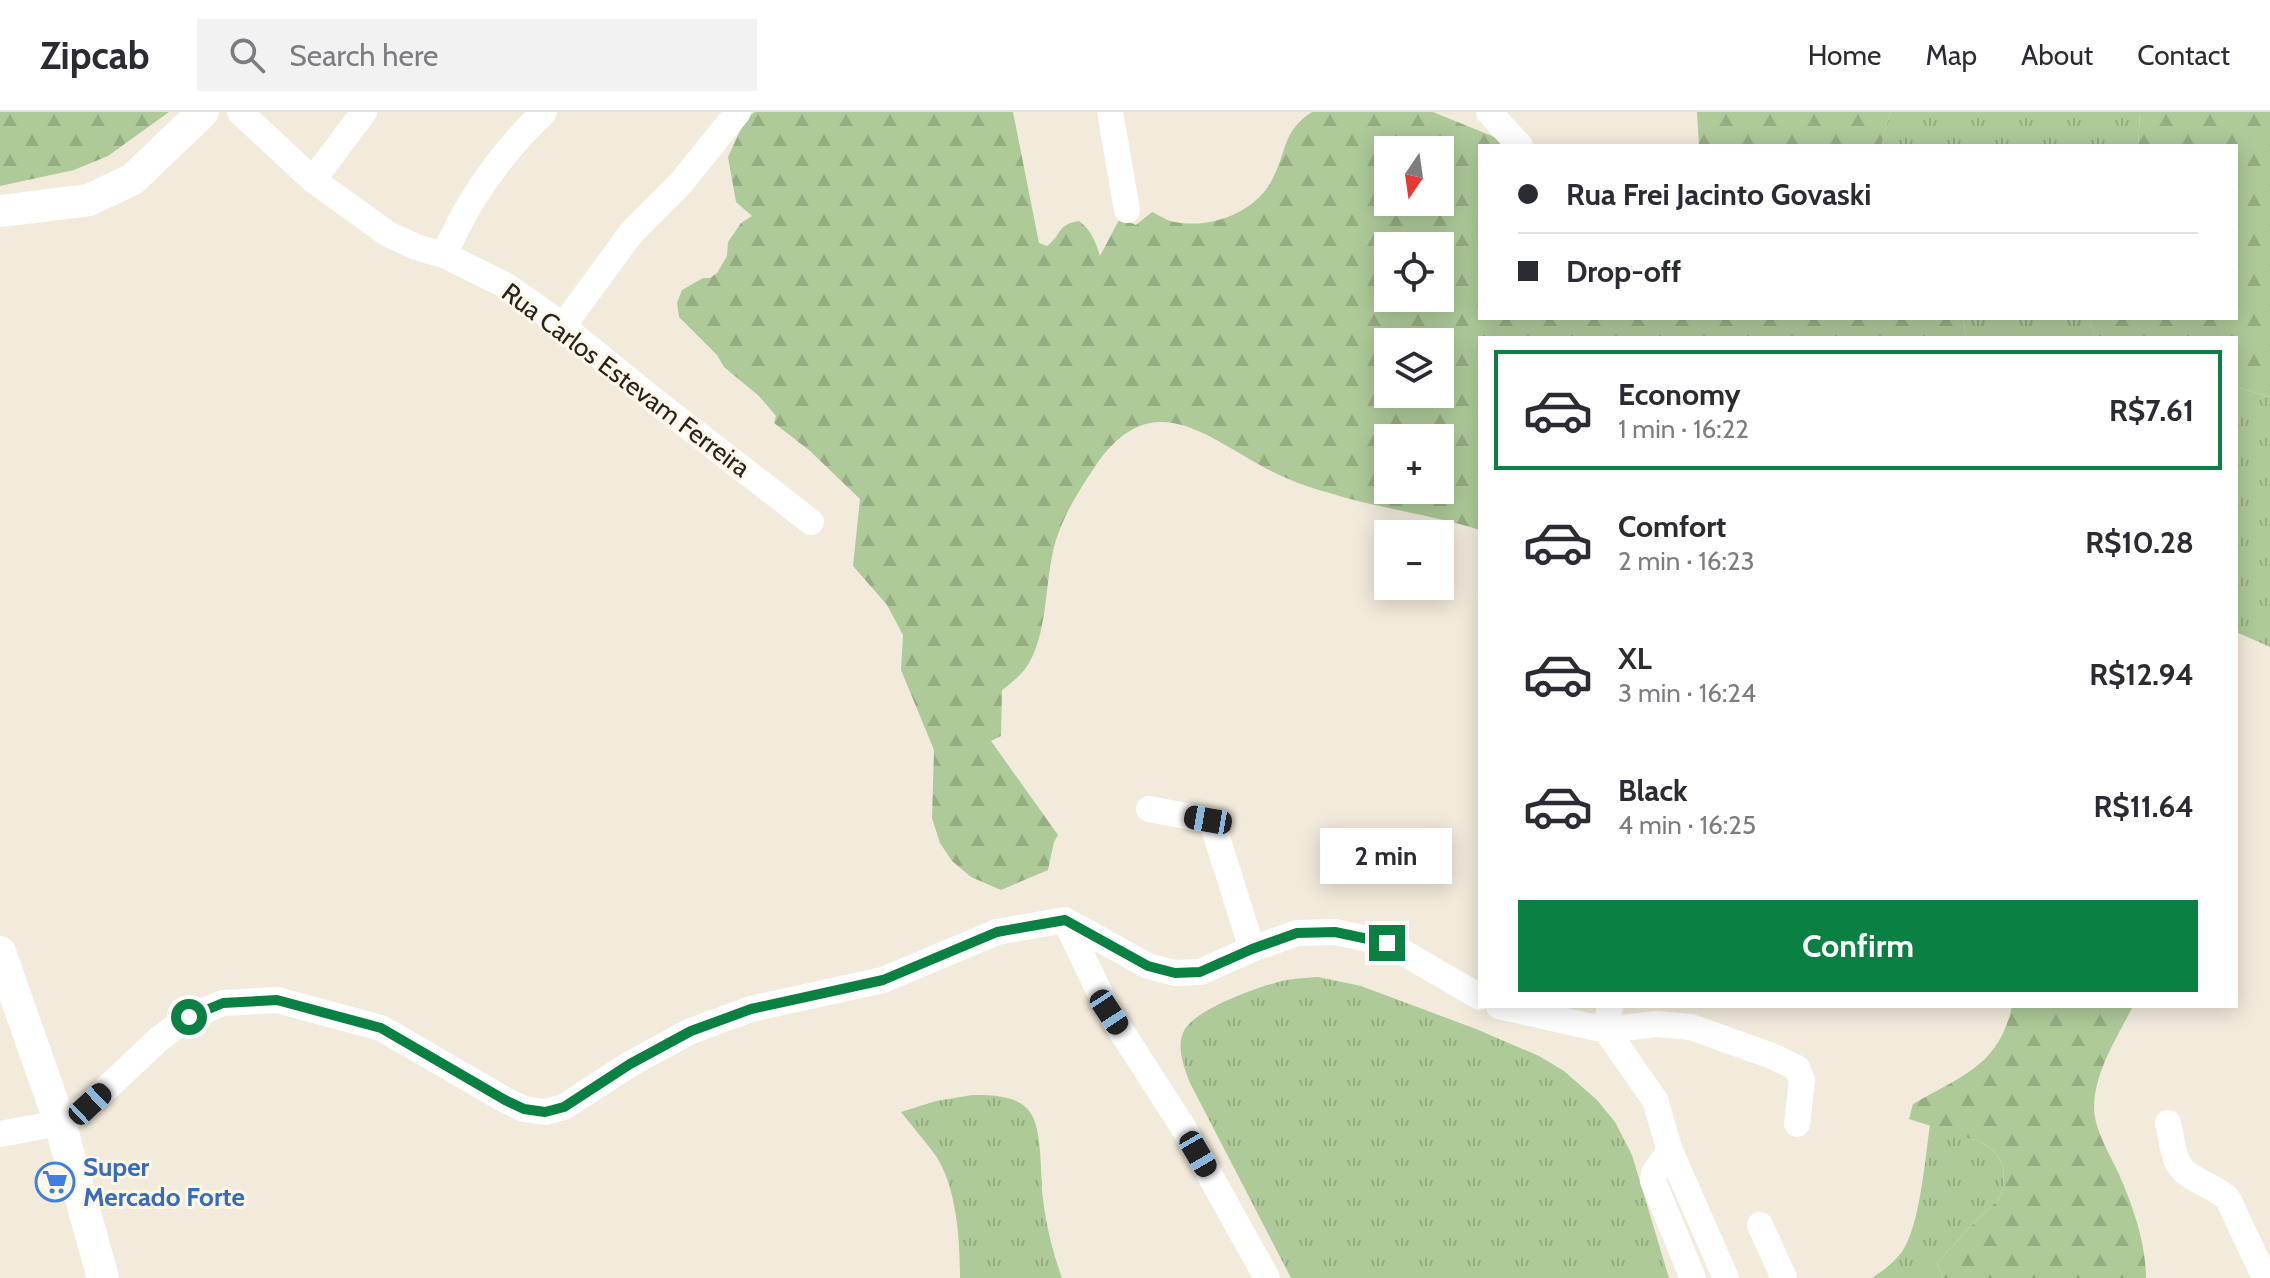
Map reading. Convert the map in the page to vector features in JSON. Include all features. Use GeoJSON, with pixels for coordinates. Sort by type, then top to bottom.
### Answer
{"type":"FeatureCollection","features":[{"type":"Feature","properties":{"kind":"main road"},"geometry":{"type":"LineString","coordinates":[[0,211],[89,200],[133,179],[203,112]]}},
{"type":"Feature","properties":{"kind":"main road"},"geometry":{"type":"LineString","coordinates":[[0,952],[60,1123],[103,1278]]}},
{"type":"Feature","properties":{"kind":"street","name":"Rua Carlos Estevam Ferreira"},"geometry":{"type":"LineString","coordinates":[[240,112],[313,180],[388,234],[444,255],[505,285],[563,326],[811,522]]}},
{"type":"Feature","properties":{"kind":"street"},"geometry":{"type":"LineString","coordinates":[[313,180],[364,112]]}},
{"type":"Feature","properties":{"kind":"street"},"geometry":{"type":"LineString","coordinates":[[444,255],[457,226],[493,170],[544,112]]}},
{"type":"Feature","properties":{"kind":"street"},"geometry":{"type":"LineString","coordinates":[[563,326],[632,232],[681,183],[738,112]]}},
{"type":"Feature","properties":{"kind":"street"},"geometry":{"type":"LineString","coordinates":[[1110,112],[1127,210]]}},
{"type":"Feature","properties":{"kind":"street"},"geometry":{"type":"LineString","coordinates":[[1489,112],[1518,144]]}},
{"type":"Feature","properties":{"kind":"street"},"geometry":{"type":"LineString","coordinates":[[1149,809],[1208,820],[1213,825],[1252,949]]}},
{"type":"Feature","properties":{"kind":"street"},"geometry":{"type":"LineString","coordinates":[[1065,920],[1109,1012],[1183,1127],[1267,1278]]}},
{"type":"Feature","properties":{"kind":"street"},"geometry":{"type":"LineString","coordinates":[[0,1134],[60,1123],[90,1104],[159,1039],[189,1017],[223,1003],[277,1000],[381,1028],[505,1100],[524,1109],[545,1112],[564,1107],[630,1064],[691,1031],[751,1009],[883,980],[997,932],[1065,920],[1148,966],[1175,973],[1200,972],[1297,933],[1335,932],[1387,943],[1478,996]]}},
{"type":"Feature","properties":{"kind":"street"},"geometry":{"type":"LineString","coordinates":[[1513,1008],[1691,1027],[1772,1056],[1797,1068],[1802,1080],[1797,1124]]}},
{"type":"Feature","properties":{"kind":"street"},"geometry":{"type":"LineString","coordinates":[[1608,1018],[1655,1100],[1670,1151],[1726,1278]]}},
{"type":"Feature","properties":{"kind":"street"},"geometry":{"type":"LineString","coordinates":[[2168,1123],[2178,1164],[2228,1199],[2265,1278]]}},
{"type":"Feature","properties":{"kind":"street"},"geometry":{"type":"LineString","coordinates":[[1670,1151],[1654,1173],[1653,1181],[1693,1278]]}},
{"type":"Feature","properties":{"kind":"street"},"geometry":{"type":"LineString","coordinates":[[1760,1225],[1784,1278]]}},
{"type":"Feature","properties":{"kind":"green space"},"geometry":{"type":"Polygon","coordinates":[[[0,112],[169,112],[108,156],[74,170],[0,186],[0,112]]]}},
{"type":"Feature","properties":{"kind":"green space"},"geometry":{"type":"Polygon","coordinates":[[[755,112],[1013,112],[1039,243],[1047,246],[1063,227],[1079,221],[1095,241],[1100,256],[1120,218],[1136,225],[1152,212],[1189,224],[1217,220],[1243,210],[1264,192],[1277,170],[1290,134],[1312,112],[1433,112],[1505,144],[1478,144],[1478,320],[1963,320],[1966,336],[1478,336],[1478,529],[1454,523],[1454,520],[1441,520],[1345,498],[1304,485],[1282,477],[1223,443],[1180,424],[1158,422],[1138,427],[1117,441],[1096,465],[1068,510],[1052,555],[1042,625],[1033,656],[1017,678],[1002,690],[1001,736],[991,741],[1058,835],[1048,870],[1001,890],[971,877],[952,861],[940,843],[932,818],[934,750],[901,670],[903,635],[887,605],[853,566],[860,499],[810,451],[774,423],[776,416],[759,396],[724,367],[717,355],[679,317],[677,303],[682,290],[717,273],[727,256],[728,242],[741,223],[752,216],[736,202],[728,157],[746,118],[755,112]]]}},
{"type":"Feature","properties":{"kind":"green space"},"geometry":{"type":"Polygon","coordinates":[[[1697,112],[1890,112],[1882,144],[1699,144],[1697,112]]]}},
{"type":"Feature","properties":{"kind":"green space"},"geometry":{"type":"Polygon","coordinates":[[[1890,112],[2140,112],[2138,144],[1882,144],[1890,112]]]}},
{"type":"Feature","properties":{"kind":"green space"},"geometry":{"type":"Polygon","coordinates":[[[2140,112],[2270,112],[2270,397],[2238,388],[2238,336],[2094,336],[2090,320],[2238,320],[2238,144],[2138,144],[2140,112]]]}},
{"type":"Feature","properties":{"kind":"green space"},"geometry":{"type":"Polygon","coordinates":[[[1963,320],[2090,320],[2094,336],[1966,336],[1963,320]]]}},
{"type":"Feature","properties":{"kind":"green space"},"geometry":{"type":"Polygon","coordinates":[[[2238,388],[2270,397],[2270,647],[2238,633],[2238,388]]]}},
{"type":"Feature","properties":{"kind":"green space"},"geometry":{"type":"Polygon","coordinates":[[[1318,977],[1361,986],[1476,1029],[1539,1056],[1564,1071],[1597,1100],[1615,1122],[1632,1155],[1669,1278],[1291,1278],[1190,1083],[1181,1042],[1185,1029],[1192,1021],[1216,1006],[1276,983],[1318,977]]]}},
{"type":"Feature","properties":{"kind":"green space"},"geometry":{"type":"Polygon","coordinates":[[[2011,1008],[2132,1008],[2102,1069],[2094,1109],[2100,1133],[2137,1224],[2144,1251],[2146,1278],[1943,1278],[1937,1263],[1997,1201],[2004,1188],[2003,1166],[1996,1153],[1981,1142],[1909,1119],[1913,1104],[1962,1077],[1988,1056],[2006,1026],[2011,1008]]]}},
{"type":"Feature","properties":{"kind":"green space"},"geometry":{"type":"Polygon","coordinates":[[[972,1095],[996,1096],[1019,1102],[1034,1120],[1039,1141],[1046,1219],[1062,1278],[960,1278],[958,1232],[949,1183],[936,1156],[901,1112],[936,1101],[972,1095]]]}},
{"type":"Feature","properties":{"kind":"green space"},"geometry":{"type":"Polygon","coordinates":[[[1930,1125],[1981,1142],[1996,1153],[2003,1166],[2004,1188],[1997,1201],[1937,1263],[1943,1278],[1872,1278],[1901,1253],[1913,1227],[1930,1125]]]}},
{"type":"Feature","properties":{"kind":"place","name":"Super Mercado Forte"},"geometry":{"type":"Point","coordinates":[55,1182]}},
{"type":"Feature","properties":{"kind":"route"},"geometry":{"type":"LineString","coordinates":[[189,1017],[223,1003],[277,1000],[381,1028],[505,1100],[524,1109],[545,1112],[564,1107],[630,1064],[691,1031],[751,1009],[883,980],[997,932],[1065,920],[1148,966],[1175,973],[1200,972],[1297,933],[1335,932],[1387,943]]}}]}
